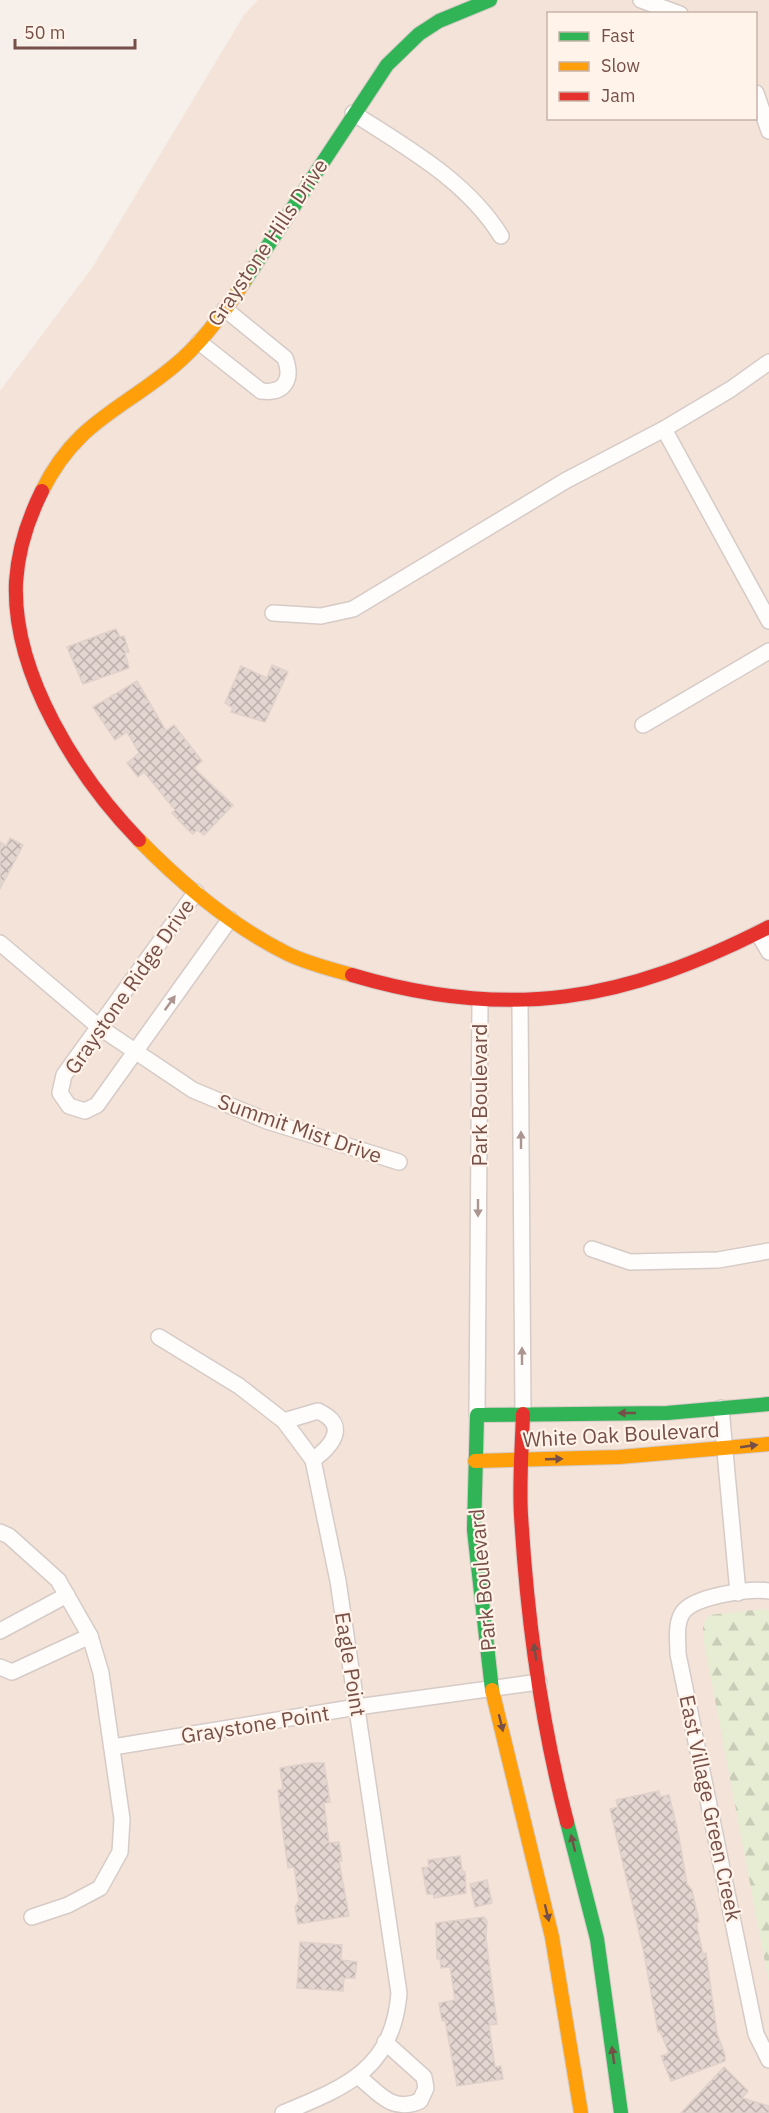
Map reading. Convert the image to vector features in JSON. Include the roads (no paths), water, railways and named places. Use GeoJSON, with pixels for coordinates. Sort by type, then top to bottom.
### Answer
{"type":"FeatureCollection","features":[{"type":"Feature","properties":{"kind":"street","name":"Graystone Hills Drive"},"geometry":{"type":"LineString","coordinates":[[490,0],[463,8],[427,28],[393,56],[225,309],[199,342],[175,365],[90,427],[60,459],[39,495],[26,527],[18,561],[17,600],[22,644],[33,678],[79,767],[140,844],[230,919],[284,952],[381,986],[480,1002],[520,1003],[595,994],[663,977],[764,930]]}},
{"type":"Feature","properties":{"kind":"street"},"geometry":{"type":"LineString","coordinates":[[641,0],[674,12]]}},
{"type":"Feature","properties":{"kind":"street"},"geometry":{"type":"LineString","coordinates":[[757,96],[769,131]]}},
{"type":"Feature","properties":{"kind":"street"},"geometry":{"type":"LineString","coordinates":[[353,113],[413,152],[471,196],[487,213],[501,236]]}},
{"type":"Feature","properties":{"kind":"street"},"geometry":{"type":"LineString","coordinates":[[199,342],[261,391],[272,392],[282,388],[289,380],[289,369],[285,358],[225,309]]}},
{"type":"Feature","properties":{"kind":"street"},"geometry":{"type":"LineString","coordinates":[[273,613],[321,616],[354,609],[565,481],[664,429],[731,389],[769,362]]}},
{"type":"Feature","properties":{"kind":"street"},"geometry":{"type":"LineString","coordinates":[[664,429],[769,621]]}},
{"type":"Feature","properties":{"kind":"street"},"geometry":{"type":"LineString","coordinates":[[643,725],[769,651]]}},
{"type":"Feature","properties":{"kind":"street","name":"Graystone Ridge Drive"},"geometry":{"type":"LineString","coordinates":[[196,892],[64,1075],[60,1093],[69,1106],[85,1111],[97,1105],[230,919]]}},
{"type":"Feature","properties":{"kind":"street"},"geometry":{"type":"LineString","coordinates":[[764,930],[769,952]]}},
{"type":"Feature","properties":{"kind":"street","name":"Summit Mist Drive"},"geometry":{"type":"LineString","coordinates":[[0,943],[99,1027],[193,1090],[267,1121],[399,1162]]}},
{"type":"Feature","properties":{"kind":"street","name":"Park Boulevard"},"geometry":{"type":"LineString","coordinates":[[480,1002],[474,1530],[492,1688],[552,1937],[581,2113]]}},
{"type":"Feature","properties":{"kind":"street","name":"Park Boulevard"},"geometry":{"type":"LineString","coordinates":[[520,1003],[523,1414],[521,1512],[527,1592],[539,1682],[556,1780],[597,1939],[621,2113]]}},
{"type":"Feature","properties":{"kind":"street"},"geometry":{"type":"LineString","coordinates":[[592,1249],[630,1262],[718,1260],[769,1251]]}},
{"type":"Feature","properties":{"kind":"street","name":"Eagle Point"},"geometry":{"type":"LineString","coordinates":[[159,1337],[239,1386],[284,1421],[313,1460],[338,1581],[399,1993],[397,2014],[374,2061],[359,2077],[326,2095],[283,2113]]}},
{"type":"Feature","properties":{"kind":"street","name":"White Oak Boulevard"},"geometry":{"type":"LineString","coordinates":[[477,1415],[667,1413],[769,1404]]}},
{"type":"Feature","properties":{"kind":"street"},"geometry":{"type":"LineString","coordinates":[[721,1408],[723,1450],[738,1593]]}},
{"type":"Feature","properties":{"kind":"street"},"geometry":{"type":"LineString","coordinates":[[284,1421],[318,1411],[333,1421],[336,1429],[333,1439],[313,1460]]}},
{"type":"Feature","properties":{"kind":"street","name":"White Oak Boulevard"},"geometry":{"type":"LineString","coordinates":[[475,1461],[723,1450],[769,1444]]}},
{"type":"Feature","properties":{"kind":"street"},"geometry":{"type":"LineString","coordinates":[[0,1532],[58,1580],[90,1636],[101,1673],[122,1819],[120,1852],[100,1887],[68,1905],[32,1917]]}},
{"type":"Feature","properties":{"kind":"street","name":"East Village Green Creek"},"geometry":{"type":"LineString","coordinates":[[769,1591],[738,1593],[696,1601],[683,1612],[677,1627],[678,1654],[728,1886],[756,2034],[769,2060]]}},
{"type":"Feature","properties":{"kind":"street"},"geometry":{"type":"LineString","coordinates":[[0,1631],[67,1595]]}},
{"type":"Feature","properties":{"kind":"street"},"geometry":{"type":"LineString","coordinates":[[0,1667],[12,1672],[90,1636]]}},
{"type":"Feature","properties":{"kind":"street","name":"Graystone Point"},"geometry":{"type":"LineString","coordinates":[[113,1748],[357,1707],[539,1682]]}},
{"type":"Feature","properties":{"kind":"street"},"geometry":{"type":"LineString","coordinates":[[359,2077],[393,2104],[407,2107],[420,2101],[426,2088],[424,2078],[385,2042]]}}]}
